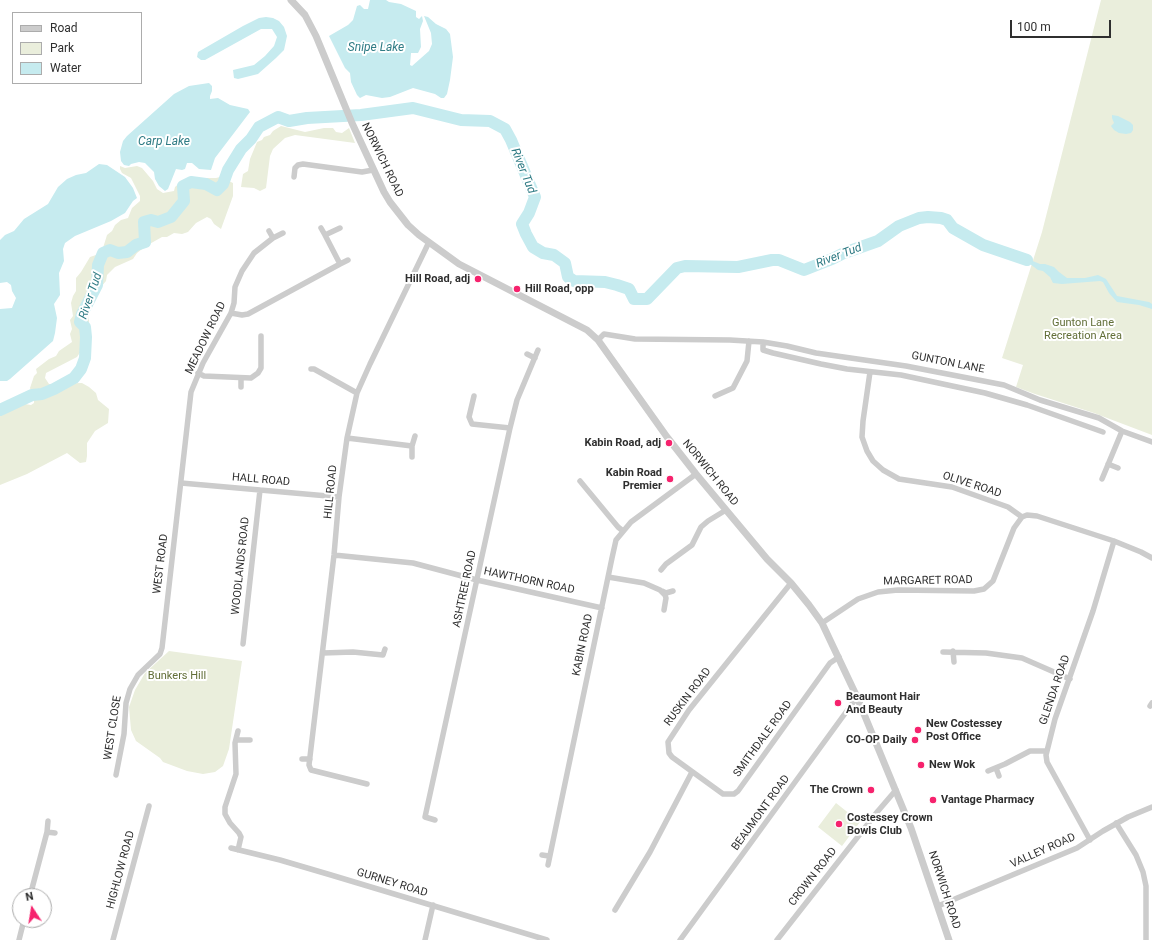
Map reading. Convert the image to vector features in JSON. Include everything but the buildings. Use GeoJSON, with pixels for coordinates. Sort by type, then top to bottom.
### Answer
{"type":"FeatureCollection","features":[{"type":"Feature","properties":{"kind":"street","name":"NORWICH ROAD"},"geometry":{"type":"LineString","coordinates":[[291,0],[300,9],[310,25],[373,170],[390,202],[408,225],[419,235],[459,264],[588,330],[598,340],[667,437],[696,474],[767,558],[791,583],[822,623],[857,697],[896,790],[911,828],[949,940]]}},
{"type":"Feature","properties":{"kind":"street"},"geometry":{"type":"LineString","coordinates":[[294,177],[295,168],[298,165],[303,164],[362,172],[373,170]]}},
{"type":"Feature","properties":{"kind":"street"},"geometry":{"type":"LineString","coordinates":[[321,228],[340,264]]}},
{"type":"Feature","properties":{"kind":"street"},"geometry":{"type":"LineString","coordinates":[[325,235],[340,228]]}},
{"type":"Feature","properties":{"kind":"street"},"geometry":{"type":"LineString","coordinates":[[269,231],[273,238]]}},
{"type":"Feature","properties":{"kind":"street","name":"MEADOW ROAD"},"geometry":{"type":"LineString","coordinates":[[181,483],[189,405],[198,373],[231,313],[234,304],[235,287],[242,271],[254,253],[273,238],[283,233]]}},
{"type":"Feature","properties":{"kind":"street","name":"HILL ROAD"},"geometry":{"type":"LineString","coordinates":[[362,785],[311,770],[309,765],[347,438],[358,393],[370,364],[430,242]]}},
{"type":"Feature","properties":{"kind":"street"},"geometry":{"type":"LineString","coordinates":[[231,313],[242,315],[248,314],[348,260]]}},
{"type":"Feature","properties":{"kind":"street","name":"GUNTON LANE"},"geometry":{"type":"LineString","coordinates":[[598,340],[604,334],[635,339],[730,340],[763,342],[816,353],[906,366],[1004,385],[1040,400],[1090,415],[1115,426],[1122,431],[1152,442]]}},
{"type":"Feature","properties":{"kind":"street"},"geometry":{"type":"LineString","coordinates":[[198,373],[204,376],[251,378],[258,373],[261,368],[261,336]]}},
{"type":"Feature","properties":{"kind":"street"},"geometry":{"type":"LineString","coordinates":[[715,396],[733,388],[747,361],[749,341]]}},
{"type":"Feature","properties":{"kind":"street","name":"GUNTON LANE"},"geometry":{"type":"LineString","coordinates":[[763,342],[763,350],[773,353],[821,364],[870,372],[901,375],[985,393],[1027,405],[1103,432]]}},
{"type":"Feature","properties":{"kind":"street","name":"ASHTREE ROAD"},"geometry":{"type":"LineString","coordinates":[[434,820],[425,817],[510,428],[517,400],[538,350]]}},
{"type":"Feature","properties":{"kind":"street"},"geometry":{"type":"LineString","coordinates":[[527,354],[535,358]]}},
{"type":"Feature","properties":{"kind":"street"},"geometry":{"type":"LineString","coordinates":[[311,369],[314,369],[358,393]]}},
{"type":"Feature","properties":{"kind":"street","name":"OLIVE ROAD"},"geometry":{"type":"LineString","coordinates":[[870,372],[862,437],[866,452],[873,461],[883,470],[899,478],[952,487],[1008,507],[1022,518]]}},
{"type":"Feature","properties":{"kind":"street"},"geometry":{"type":"LineString","coordinates":[[241,378],[241,387]]}},
{"type":"Feature","properties":{"kind":"street"},"geometry":{"type":"LineString","coordinates":[[474,396],[469,417],[472,424],[510,428]]}},
{"type":"Feature","properties":{"kind":"street"},"geometry":{"type":"LineString","coordinates":[[1102,479],[1122,431]]}},
{"type":"Feature","properties":{"kind":"street"},"geometry":{"type":"LineString","coordinates":[[412,457],[412,446],[415,436]]}},
{"type":"Feature","properties":{"kind":"street"},"geometry":{"type":"LineString","coordinates":[[347,438],[412,446]]}},
{"type":"Feature","properties":{"kind":"street"},"geometry":{"type":"LineString","coordinates":[[1108,464],[1118,468]]}},
{"type":"Feature","properties":{"kind":"street","name":"KABIN ROAD"},"geometry":{"type":"LineString","coordinates":[[548,865],[616,540],[631,522],[696,474]]}},
{"type":"Feature","properties":{"kind":"street"},"geometry":{"type":"LineString","coordinates":[[580,481],[623,531]]}},
{"type":"Feature","properties":{"kind":"street","name":"HALL ROAD"},"geometry":{"type":"LineString","coordinates":[[181,483],[340,497]]}},
{"type":"Feature","properties":{"kind":"street","name":"WEST ROAD"},"geometry":{"type":"LineString","coordinates":[[162,648],[181,483]]}},
{"type":"Feature","properties":{"kind":"street","name":"WOODLANDS ROAD"},"geometry":{"type":"LineString","coordinates":[[243,644],[260,490]]}},
{"type":"Feature","properties":{"kind":"street"},"geometry":{"type":"LineString","coordinates":[[661,570],[666,564],[692,545],[701,527],[726,510]]}},
{"type":"Feature","properties":{"kind":"street"},"geometry":{"type":"LineString","coordinates":[[1022,518],[1028,515],[1036,516],[1114,541],[1152,558]]}},
{"type":"Feature","properties":{"kind":"street","name":"MARGARET ROAD"},"geometry":{"type":"LineString","coordinates":[[822,623],[858,598],[878,592],[898,590],[974,591],[984,589],[993,581],[1014,528],[1022,518]]}},
{"type":"Feature","properties":{"kind":"street","name":"GLENDA ROAD"},"geometry":{"type":"LineString","coordinates":[[1090,840],[1047,762],[1046,755],[1055,719],[1093,611],[1114,541]]}},
{"type":"Feature","properties":{"kind":"street","name":"HAWTHORN ROAD"},"geometry":{"type":"LineString","coordinates":[[334,555],[413,563],[477,580],[602,608]]}},
{"type":"Feature","properties":{"kind":"street"},"geometry":{"type":"LineString","coordinates":[[608,576],[644,583],[666,592],[673,591]]}},
{"type":"Feature","properties":{"kind":"street","name":"RUSKIN ROAD"},"geometry":{"type":"LineString","coordinates":[[692,772],[672,757],[668,749],[668,742],[689,710],[791,583]]}},
{"type":"Feature","properties":{"kind":"street"},"geometry":{"type":"LineString","coordinates":[[660,590],[666,598],[664,610]]}},
{"type":"Feature","properties":{"kind":"street","name":"WEST CLOSE"},"geometry":{"type":"LineString","coordinates":[[116,775],[124,734],[126,703],[130,689],[138,675],[160,654],[162,648]]}},
{"type":"Feature","properties":{"kind":"street"},"geometry":{"type":"LineString","coordinates":[[323,653],[353,652],[384,655],[385,649]]}},
{"type":"Feature","properties":{"kind":"street"},"geometry":{"type":"LineString","coordinates":[[943,652],[953,651],[1003,654],[1022,658],[1070,679]]}},
{"type":"Feature","properties":{"kind":"street"},"geometry":{"type":"LineString","coordinates":[[953,651],[954,662]]}},
{"type":"Feature","properties":{"kind":"street","name":"SMITHDALE ROAD"},"geometry":{"type":"LineString","coordinates":[[692,772],[723,794],[734,794],[738,791],[830,663],[839,657]]}},
{"type":"Feature","properties":{"kind":"street","name":"BEAUMONT ROAD"},"geometry":{"type":"LineString","coordinates":[[680,940],[857,697]]}},
{"type":"Feature","properties":{"kind":"street"},"geometry":{"type":"LineString","coordinates":[[238,731],[236,740],[236,774],[225,807],[225,814],[230,823],[240,833],[238,850]]}},
{"type":"Feature","properties":{"kind":"street"},"geometry":{"type":"LineString","coordinates":[[236,740],[250,740]]}},
{"type":"Feature","properties":{"kind":"street"},"geometry":{"type":"LineString","coordinates":[[988,771],[1030,751],[1047,751]]}},
{"type":"Feature","properties":{"kind":"street"},"geometry":{"type":"LineString","coordinates":[[302,759],[310,760]]}},
{"type":"Feature","properties":{"kind":"street"},"geometry":{"type":"LineString","coordinates":[[996,768],[999,776]]}},
{"type":"Feature","properties":{"kind":"street"},"geometry":{"type":"LineString","coordinates":[[615,910],[650,852],[692,772]]}},
{"type":"Feature","properties":{"kind":"street","name":"CROWN ROAD"},"geometry":{"type":"LineString","coordinates":[[777,940],[896,790]]}},
{"type":"Feature","properties":{"kind":"street","name":"HIGHLOW ROAD"},"geometry":{"type":"LineString","coordinates":[[113,940],[149,806]]}},
{"type":"Feature","properties":{"kind":"street","name":"VALLEY ROAD"},"geometry":{"type":"LineString","coordinates":[[938,906],[1077,848],[1116,823],[1152,807]]}},
{"type":"Feature","properties":{"kind":"street"},"geometry":{"type":"LineString","coordinates":[[32,888],[47,832],[48,821]]}},
{"type":"Feature","properties":{"kind":"street"},"geometry":{"type":"LineString","coordinates":[[1116,823],[1136,855],[1143,872],[1146,886],[1146,940]]}},
{"type":"Feature","properties":{"kind":"street"},"geometry":{"type":"LineString","coordinates":[[47,832],[54,833]]}},
{"type":"Feature","properties":{"kind":"street","name":"GURNEY ROAD"},"geometry":{"type":"LineString","coordinates":[[231,848],[302,866],[547,940]]}},
{"type":"Feature","properties":{"kind":"street"},"geometry":{"type":"LineString","coordinates":[[542,855],[549,856]]}},
{"type":"Feature","properties":{"kind":"street"},"geometry":{"type":"LineString","coordinates":[[425,940],[433,905]]}},
{"type":"Feature","properties":{"kind":"street"},"geometry":{"type":"LineString","coordinates":[[19,940],[22,928]]}},
{"type":"Feature","properties":{"kind":"green space","name":"Gunton Lane Recreation Area"},"geometry":{"type":"Polygon","coordinates":[[[1101,0],[1152,0],[1152,435],[1094,413],[1016,387],[1023,365],[1002,358],[1042,232],[1101,0]]]}},
{"type":"Feature","properties":{"kind":"green space"},"geometry":{"type":"Polygon","coordinates":[[[281,126],[305,132],[324,128],[333,128],[336,132],[342,133],[349,128],[355,143],[295,135],[285,138],[273,149],[270,156],[266,188],[260,191],[254,188],[241,187],[243,174],[248,171],[250,159],[257,142],[270,135],[281,126]]]}},
{"type":"Feature","properties":{"kind":"green space"},"geometry":{"type":"Polygon","coordinates":[[[120,166],[125,168],[137,166],[142,168],[153,181],[157,189],[163,193],[174,191],[175,187],[183,180],[192,181],[220,177],[233,183],[233,196],[221,229],[207,217],[196,223],[188,232],[182,234],[174,233],[167,237],[162,237],[146,246],[137,253],[133,259],[115,267],[107,275],[106,281],[101,287],[90,294],[85,303],[91,336],[77,357],[46,373],[45,378],[49,384],[82,383],[89,387],[96,393],[98,400],[109,409],[108,423],[95,431],[87,443],[86,462],[80,463],[67,453],[27,474],[0,485],[0,415],[2,412],[12,409],[19,403],[31,405],[34,403],[30,388],[34,376],[37,373],[36,369],[49,359],[56,356],[59,351],[72,342],[70,334],[72,329],[70,320],[73,316],[71,303],[76,291],[76,278],[90,257],[96,255],[103,248],[107,235],[112,231],[115,225],[121,220],[128,218],[132,208],[140,201],[140,196],[131,178],[122,173],[120,166]]]}},
{"type":"Feature","properties":{"kind":"green space","name":"Bunkers Hill"},"geometry":{"type":"Polygon","coordinates":[[[169,651],[242,661],[229,749],[223,766],[215,772],[203,774],[187,771],[163,762],[160,758],[136,741],[131,730],[129,707],[135,690],[145,673],[169,651]]]}},
{"type":"Feature","properties":{"kind":"green space","name":"Costessey Crown Bowls Club"},"geometry":{"type":"Polygon","coordinates":[[[836,803],[860,822],[842,846],[818,827],[836,803]]]}},
{"type":"Feature","properties":{"kind":"water","name":"Snipe Lake"},"geometry":{"type":"Polygon","coordinates":[[[370,0],[386,0],[401,4],[416,11],[416,17],[419,19],[422,16],[423,21],[420,29],[421,47],[418,53],[411,53],[410,65],[412,66],[429,51],[432,44],[431,33],[424,16],[446,29],[450,34],[453,57],[447,94],[444,98],[413,88],[390,97],[382,98],[366,95],[360,98],[357,95],[351,82],[350,73],[345,68],[329,36],[348,25],[353,20],[357,6],[360,5],[364,9],[368,9],[370,0]]]}},
{"type":"Feature","properties":{"kind":"water"},"geometry":{"type":"Polygon","coordinates":[[[266,17],[279,21],[284,27],[287,36],[284,50],[258,74],[238,79],[234,78],[233,70],[254,65],[265,56],[274,46],[277,37],[272,29],[261,29],[205,60],[201,60],[197,57],[198,52],[243,26],[259,18],[266,17]]]}},
{"type":"Feature","properties":{"kind":"water","name":"Carp Lake"},"geometry":{"type":"Polygon","coordinates":[[[209,83],[212,86],[210,99],[218,98],[230,105],[248,109],[250,112],[215,158],[211,170],[199,169],[192,163],[187,163],[185,169],[176,169],[168,189],[165,191],[159,186],[155,179],[154,172],[145,163],[139,162],[129,166],[124,165],[121,161],[120,152],[123,141],[127,136],[174,94],[189,86],[209,83]]]}},
{"type":"Feature","properties":{"kind":"water"},"geometry":{"type":"Polygon","coordinates":[[[1112,115],[1118,116],[1130,122],[1133,125],[1133,130],[1131,133],[1119,133],[1114,130],[1111,126],[1114,123],[1112,115]]]}},
{"type":"Feature","properties":{"kind":"water"},"geometry":{"type":"Polygon","coordinates":[[[99,164],[107,165],[125,177],[133,188],[137,198],[133,201],[125,213],[111,221],[75,236],[65,243],[63,249],[64,261],[59,273],[60,295],[54,304],[57,318],[53,341],[10,379],[7,381],[0,381],[0,309],[12,308],[16,298],[12,291],[11,285],[7,282],[0,283],[0,240],[5,235],[14,231],[24,219],[48,204],[58,187],[67,179],[86,173],[99,164]]]}},
{"type":"Feature","properties":{"kind":"water"},"geometry":{"type":"Polygon","coordinates":[[[1011,254],[1054,267],[1067,278],[1085,278],[1098,275],[1106,279],[1117,296],[1149,302],[1152,304],[1152,309],[1139,305],[1117,302],[1109,293],[1103,282],[1100,281],[1062,284],[1053,283],[1050,277],[1043,271],[1038,270],[1011,254]]]}},
{"type":"Feature","properties":{"kind":"waterway","name":"River Tud"},"geometry":{"type":"LineString","coordinates":[[0,410],[32,395],[42,394],[54,389],[74,378],[81,369],[85,358],[86,337],[85,327],[80,322],[82,314],[97,285],[98,265],[103,253],[110,250],[118,253],[127,252],[136,245],[145,242],[144,222],[151,220],[158,222],[171,217],[184,201],[183,186],[191,182],[206,184],[217,190],[223,184],[228,170],[241,149],[251,139],[259,127],[278,117],[289,121],[307,118],[361,115],[413,108],[461,120],[490,121],[505,129],[535,197],[529,213],[522,224],[533,247],[543,253],[554,255],[565,263],[568,277],[574,281],[605,282],[617,285],[629,289],[634,299],[647,299],[677,268],[685,266],[738,267],[779,260],[804,270],[844,253],[878,241],[899,226],[919,218],[928,217],[947,220],[953,228],[983,245],[1027,260]]}},
{"type":"Feature","properties":{"kind":"place","name":"Hill Road, adj"},"geometry":{"type":"Point","coordinates":[478,279]}},
{"type":"Feature","properties":{"kind":"place","name":"Hill Road, opp"},"geometry":{"type":"Point","coordinates":[517,289]}},
{"type":"Feature","properties":{"kind":"place","name":"Kabin Road, adj"},"geometry":{"type":"Point","coordinates":[669,443]}},
{"type":"Feature","properties":{"kind":"place","name":"Kabin Road Premier"},"geometry":{"type":"Point","coordinates":[670,479]}},
{"type":"Feature","properties":{"kind":"place","name":"Beaumont Hair And Beauty"},"geometry":{"type":"Point","coordinates":[838,703]}},
{"type":"Feature","properties":{"kind":"place","name":"New Costessey Post Office"},"geometry":{"type":"Point","coordinates":[918,730]}},
{"type":"Feature","properties":{"kind":"place","name":"CO-OP Daily"},"geometry":{"type":"Point","coordinates":[915,740]}},
{"type":"Feature","properties":{"kind":"place","name":"New Wok"},"geometry":{"type":"Point","coordinates":[921,765]}},
{"type":"Feature","properties":{"kind":"place","name":"The Crown"},"geometry":{"type":"Point","coordinates":[871,790]}},
{"type":"Feature","properties":{"kind":"place","name":"Vantage Pharmacy"},"geometry":{"type":"Point","coordinates":[933,800]}},
{"type":"Feature","properties":{"kind":"place","name":"Costessey Crown Bowls Club"},"geometry":{"type":"Point","coordinates":[839,824]}}]}
